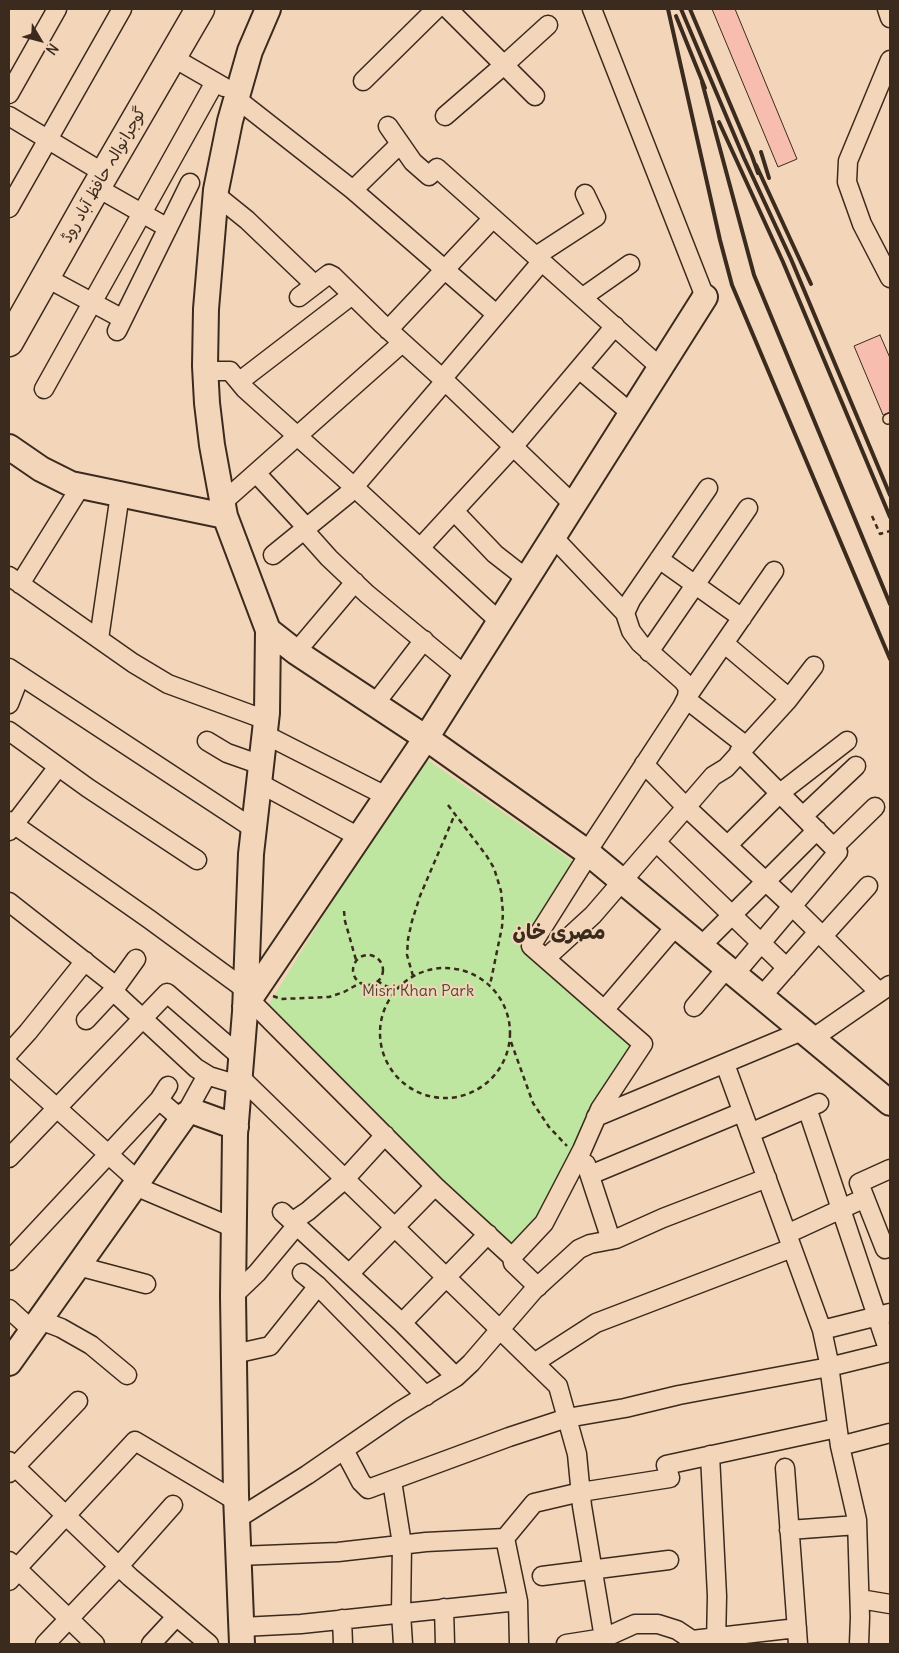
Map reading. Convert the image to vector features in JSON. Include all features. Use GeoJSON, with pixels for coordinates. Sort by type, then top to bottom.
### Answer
{"type":"FeatureCollection","features":[{"type":"Feature","properties":{"kind":"main road","name":"گوجرانوالہ حافظ آباد روڈ"},"geometry":{"type":"LineString","coordinates":[[9,342],[45,278],[94,176],[179,9]]}},
{"type":"Feature","properties":{"kind":"main road","name":"گوجرانوالہ حافظ آباد روڈ"},"geometry":{"type":"LineString","coordinates":[[9,312],[94,176],[172,57],[200,9]]}},
{"type":"Feature","properties":{"kind":"street"},"geometry":{"type":"LineString","coordinates":[[9,94],[57,9]]}},
{"type":"Feature","properties":{"kind":"street"},"geometry":{"type":"LineString","coordinates":[[9,208],[122,9]]}},
{"type":"Feature","properties":{"kind":"street"},"geometry":{"type":"LineString","coordinates":[[268,9],[250,50],[237,97],[216,192],[206,309],[205,371],[212,445],[224,509],[268,630],[265,727],[251,854],[249,996],[236,1127],[233,1296],[237,1510],[242,1636],[301,1624],[518,1601]]}},
{"type":"Feature","properties":{"kind":"street"},"geometry":{"type":"LineString","coordinates":[[363,81],[436,9]]}},
{"type":"Feature","properties":{"kind":"street"},"geometry":{"type":"LineString","coordinates":[[448,9],[535,96]]}},
{"type":"Feature","properties":{"kind":"street"},"geometry":{"type":"LineString","coordinates":[[249,996],[426,738],[705,297],[592,9]]}},
{"type":"Feature","properties":{"kind":"street"},"geometry":{"type":"LineString","coordinates":[[886,9],[890,18]]}},
{"type":"Feature","properties":{"kind":"street"},"geometry":{"type":"LineString","coordinates":[[445,116],[548,25]]}},
{"type":"Feature","properties":{"kind":"street"},"geometry":{"type":"LineString","coordinates":[[172,57],[237,97],[353,190],[496,314]]}},
{"type":"Feature","properties":{"kind":"street"},"geometry":{"type":"LineString","coordinates":[[890,60],[848,161],[847,182],[862,224],[890,278]]}},
{"type":"Feature","properties":{"kind":"street"},"geometry":{"type":"LineString","coordinates":[[44,389],[215,82]]}},
{"type":"Feature","properties":{"kind":"street"},"geometry":{"type":"LineString","coordinates":[[9,116],[48,140],[142,213],[168,228]]}},
{"type":"Feature","properties":{"kind":"street"},"geometry":{"type":"LineString","coordinates":[[388,126],[412,162],[430,176],[437,168],[661,368]]}},
{"type":"Feature","properties":{"kind":"street"},"geometry":{"type":"LineString","coordinates":[[353,190],[400,144]]}},
{"type":"Feature","properties":{"kind":"street"},"geometry":{"type":"LineString","coordinates":[[167,170],[190,183],[216,192],[316,285]]}},
{"type":"Feature","properties":{"kind":"street"},"geometry":{"type":"LineString","coordinates":[[45,278],[92,303],[120,325],[190,183]]}},
{"type":"Feature","properties":{"kind":"street"},"geometry":{"type":"LineString","coordinates":[[273,555],[348,494],[443,380],[539,258],[596,217],[585,194]]}},
{"type":"Feature","properties":{"kind":"street"},"geometry":{"type":"LineString","coordinates":[[388,330],[493,218]]}},
{"type":"Feature","properties":{"kind":"street"},"geometry":{"type":"LineString","coordinates":[[583,297],[630,264]]}},
{"type":"Feature","properties":{"kind":"street"},"geometry":{"type":"LineString","coordinates":[[299,297],[330,274],[574,505]]}},
{"type":"Feature","properties":{"kind":"street"},"geometry":{"type":"LineString","coordinates":[[240,381],[352,295]]}},
{"type":"Feature","properties":{"kind":"street"},"geometry":{"type":"LineString","coordinates":[[420,548],[513,447],[616,326]]}},
{"type":"Feature","properties":{"kind":"street"},"geometry":{"type":"LineString","coordinates":[[224,509],[256,474],[402,343]]}},
{"type":"Feature","properties":{"kind":"street"},"geometry":{"type":"LineString","coordinates":[[579,369],[632,414]]}},
{"type":"Feature","properties":{"kind":"street"},"geometry":{"type":"LineString","coordinates":[[205,371],[230,371],[245,389],[500,622]]}},
{"type":"Feature","properties":{"kind":"street"},"geometry":{"type":"LineString","coordinates":[[9,447],[41,469],[71,484],[120,494],[224,509]]}},
{"type":"Feature","properties":{"kind":"street"},"geometry":{"type":"LineString","coordinates":[[256,474],[306,529],[329,558],[465,675]]}},
{"type":"Feature","properties":{"kind":"street"},"geometry":{"type":"LineString","coordinates":[[81,486],[15,580],[133,663],[168,684],[265,727],[386,796]]}},
{"type":"Feature","properties":{"kind":"street"},"geometry":{"type":"LineString","coordinates":[[625,613],[631,600],[708,488]]}},
{"type":"Feature","properties":{"kind":"street"},"geometry":{"type":"LineString","coordinates":[[99,639],[120,494]]}},
{"type":"Feature","properties":{"kind":"street"},"geometry":{"type":"LineString","coordinates":[[649,652],[748,508]]}},
{"type":"Feature","properties":{"kind":"street"},"geometry":{"type":"LineString","coordinates":[[454,511],[495,554],[527,579]]}},
{"type":"Feature","properties":{"kind":"street"},"geometry":{"type":"LineString","coordinates":[[553,538],[625,613],[631,630],[640,643],[683,681],[688,688],[686,698]]}},
{"type":"Feature","properties":{"kind":"street"},"geometry":{"type":"LineString","coordinates":[[659,560],[742,618]]}},
{"type":"Feature","properties":{"kind":"street"},"geometry":{"type":"LineString","coordinates":[[512,1257],[544,1223],[596,1117],[643,1044],[531,946],[686,698],[774,571]]}},
{"type":"Feature","properties":{"kind":"street"},"geometry":{"type":"LineString","coordinates":[[296,652],[355,582]]}},
{"type":"Feature","properties":{"kind":"street"},"geometry":{"type":"LineString","coordinates":[[268,630],[296,652],[426,738],[588,853],[890,1103]]}},
{"type":"Feature","properties":{"kind":"street"},"geometry":{"type":"LineString","coordinates":[[374,705],[424,640]]}},
{"type":"Feature","properties":{"kind":"street"},"geometry":{"type":"LineString","coordinates":[[724,644],[789,698]]}},
{"type":"Feature","properties":{"kind":"street"},"geometry":{"type":"LineString","coordinates":[[546,958],[593,915],[713,776],[726,768],[789,698],[814,666]]}},
{"type":"Feature","properties":{"kind":"street"},"geometry":{"type":"LineString","coordinates":[[9,704],[14,672],[254,829]]}},
{"type":"Feature","properties":{"kind":"street"},"geometry":{"type":"LineString","coordinates":[[686,698],[742,748],[780,793],[838,852],[760,943],[694,1007]]}},
{"type":"Feature","properties":{"kind":"street"},"geometry":{"type":"LineString","coordinates":[[9,732],[197,860]]}},
{"type":"Feature","properties":{"kind":"street"},"geometry":{"type":"LineString","coordinates":[[207,741],[359,837]]}},
{"type":"Feature","properties":{"kind":"street"},"geometry":{"type":"LineString","coordinates":[[728,845],[780,793],[847,741]]}},
{"type":"Feature","properties":{"kind":"street"},"geometry":{"type":"LineString","coordinates":[[596,1117],[724,1064],[807,1035],[885,989],[820,934],[686,807],[644,764]]}},
{"type":"Feature","properties":{"kind":"street"},"geometry":{"type":"LineString","coordinates":[[803,816],[856,766]]}},
{"type":"Feature","properties":{"kind":"street"},"geometry":{"type":"LineString","coordinates":[[58,767],[10,825],[149,919],[249,996],[435,1186],[512,1257],[513,1263],[538,1287]]}},
{"type":"Feature","properties":{"kind":"street"},"geometry":{"type":"LineString","coordinates":[[834,847],[875,807]]}},
{"type":"Feature","properties":{"kind":"street"},"geometry":{"type":"LineString","coordinates":[[700,947],[817,830]]}},
{"type":"Feature","properties":{"kind":"street"},"geometry":{"type":"LineString","coordinates":[[656,842],[787,968]]}},
{"type":"Feature","properties":{"kind":"street"},"geometry":{"type":"LineString","coordinates":[[761,997],[868,886]]}},
{"type":"Feature","properties":{"kind":"street"},"geometry":{"type":"LineString","coordinates":[[9,902],[85,961],[196,1068],[207,1075],[240,1073]]}},
{"type":"Feature","properties":{"kind":"street"},"geometry":{"type":"LineString","coordinates":[[605,1009],[675,926]]}},
{"type":"Feature","properties":{"kind":"street"},"geometry":{"type":"LineString","coordinates":[[86,1020],[115,988],[136,959]]}},
{"type":"Feature","properties":{"kind":"street"},"geometry":{"type":"LineString","coordinates":[[9,1053],[85,961]]}},
{"type":"Feature","properties":{"kind":"street"},"geometry":{"type":"LineString","coordinates":[[9,1158],[56,1107],[168,993],[240,1073],[345,1179],[558,1386],[577,1454],[581,1492],[605,1641]]}},
{"type":"Feature","properties":{"kind":"street"},"geometry":{"type":"LineString","coordinates":[[724,1064],[822,1330],[830,1367],[840,1446],[857,1525],[860,1599],[859,1644]]}},
{"type":"Feature","properties":{"kind":"street"},"geometry":{"type":"LineString","coordinates":[[9,1065],[108,1154],[136,1183],[234,1228]]}},
{"type":"Feature","properties":{"kind":"street"},"geometry":{"type":"LineString","coordinates":[[9,1363],[183,1117],[207,1075]]}},
{"type":"Feature","properties":{"kind":"street"},"geometry":{"type":"LineString","coordinates":[[9,1261],[163,1093],[183,1117]]}},
{"type":"Feature","properties":{"kind":"street"},"geometry":{"type":"LineString","coordinates":[[344,1450],[361,1482],[368,1489],[509,1437],[567,1418],[830,1367],[890,1352],[883,1314],[841,1209],[813,1105],[750,1133]]}},
{"type":"Feature","properties":{"kind":"street"},"geometry":{"type":"LineString","coordinates":[[183,1117],[192,1111],[236,1127]]}},
{"type":"Feature","properties":{"kind":"street"},"geometry":{"type":"LineString","coordinates":[[590,1175],[742,1112]]}},
{"type":"Feature","properties":{"kind":"street"},"geometry":{"type":"LineString","coordinates":[[233,1296],[257,1273],[290,1219],[308,1211],[345,1179],[385,1135]]}},
{"type":"Feature","properties":{"kind":"street"},"geometry":{"type":"LineString","coordinates":[[580,1152],[590,1175],[611,1240]]}},
{"type":"Feature","properties":{"kind":"street"},"geometry":{"type":"LineString","coordinates":[[885,1248],[859,1183],[890,1169]]}},
{"type":"Feature","properties":{"kind":"street"},"geometry":{"type":"LineString","coordinates":[[237,1510],[344,1450],[456,1377],[471,1363],[538,1287],[579,1249],[590,1244],[611,1240],[767,1178]]}},
{"type":"Feature","properties":{"kind":"street"},"geometry":{"type":"LineString","coordinates":[[349,1274],[435,1186]]}},
{"type":"Feature","properties":{"kind":"street"},"geometry":{"type":"LineString","coordinates":[[534,1363],[596,1323],[790,1241],[841,1209],[865,1198]]}},
{"type":"Feature","properties":{"kind":"street"},"geometry":{"type":"LineString","coordinates":[[290,1219],[402,1323],[456,1377]]}},
{"type":"Feature","properties":{"kind":"street"},"geometry":{"type":"LineString","coordinates":[[402,1323],[488,1234]]}},
{"type":"Feature","properties":{"kind":"street"},"geometry":{"type":"LineString","coordinates":[[78,1266],[146,1284]]}},
{"type":"Feature","properties":{"kind":"street"},"geometry":{"type":"LineString","coordinates":[[302,1273],[318,1286],[426,1396]]}},
{"type":"Feature","properties":{"kind":"street"},"geometry":{"type":"LineString","coordinates":[[234,1354],[270,1346],[318,1286]]}},
{"type":"Feature","properties":{"kind":"street"},"geometry":{"type":"LineString","coordinates":[[9,1309],[36,1325],[61,1328],[91,1346],[127,1375]]}},
{"type":"Feature","properties":{"kind":"street"},"geometry":{"type":"LineString","coordinates":[[822,1330],[883,1314]]}},
{"type":"Feature","properties":{"kind":"street"},"geometry":{"type":"LineString","coordinates":[[78,1401],[11,1467],[176,1617],[209,1644]]}},
{"type":"Feature","properties":{"kind":"street"},"geometry":{"type":"LineString","coordinates":[[239,1556],[338,1552],[402,1544],[505,1538],[534,1503],[581,1492],[670,1478],[666,1465],[837,1428]]}},
{"type":"Feature","properties":{"kind":"street"},"geometry":{"type":"LineString","coordinates":[[840,1446],[890,1433]]}},
{"type":"Feature","properties":{"kind":"street"},"geometry":{"type":"LineString","coordinates":[[95,1644],[69,1618],[13,1570],[135,1441],[237,1510]]}},
{"type":"Feature","properties":{"kind":"street"},"geometry":{"type":"LineString","coordinates":[[710,1456],[717,1596],[716,1640]]}},
{"type":"Feature","properties":{"kind":"street"},"geometry":{"type":"LineString","coordinates":[[566,1644],[605,1641],[635,1624],[658,1624],[677,1630],[692,1640],[797,1636],[785,1468]]}},
{"type":"Feature","properties":{"kind":"street"},"geometry":{"type":"LineString","coordinates":[[392,1481],[402,1544],[401,1612],[403,1644]]}},
{"type":"Feature","properties":{"kind":"street"},"geometry":{"type":"LineString","coordinates":[[45,1644],[119,1566],[173,1505]]}},
{"type":"Feature","properties":{"kind":"street"},"geometry":{"type":"LineString","coordinates":[[789,1530],[857,1525]]}},
{"type":"Feature","properties":{"kind":"street"},"geometry":{"type":"LineString","coordinates":[[505,1538],[518,1601],[519,1644]]}},
{"type":"Feature","properties":{"kind":"street"},"geometry":{"type":"LineString","coordinates":[[542,1576],[669,1560]]}},
{"type":"Feature","properties":{"kind":"street"},"geometry":{"type":"LineString","coordinates":[[860,1599],[890,1604]]}},
{"type":"Feature","properties":{"kind":"street"},"geometry":{"type":"LineString","coordinates":[[444,1608],[445,1644]]}},
{"type":"Feature","properties":{"kind":"street"},"geometry":{"type":"LineString","coordinates":[[151,1644],[176,1617]]}},
{"type":"Feature","properties":{"kind":"street"},"geometry":{"type":"LineString","coordinates":[[342,1620],[343,1644]]}},
{"type":"Feature","properties":{"kind":"path"},"geometry":{"type":"LineString","coordinates":[[872,516],[880,534],[890,531]]}},
{"type":"Feature","properties":{"kind":"path"},"geometry":{"type":"LineString","coordinates":[[448,805],[486,855],[494,868],[502,891],[502,927],[490,985]]}},
{"type":"Feature","properties":{"kind":"path"},"geometry":{"type":"LineString","coordinates":[[413,976],[407,955],[412,921],[423,888],[455,814]]}},
{"type":"Feature","properties":{"kind":"path"},"geometry":{"type":"LineString","coordinates":[[344,911],[356,960]]}},
{"type":"Feature","properties":{"kind":"path"},"geometry":{"type":"LineString","coordinates":[[365,955],[375,956],[383,968],[380,978],[368,985],[360,983],[352,969],[356,960],[365,955]]}},
{"type":"Feature","properties":{"kind":"path"},"geometry":{"type":"LineString","coordinates":[[449,967],[468,971],[490,985],[499,995],[505,1006],[509,1019],[510,1041],[508,1052],[498,1072],[491,1080],[472,1093],[450,1098],[431,1097],[412,1090],[397,1078],[386,1061],[380,1043],[380,1023],[383,1013],[386,1004],[397,988],[413,976],[430,969],[449,967]]}},
{"type":"Feature","properties":{"kind":"path"},"geometry":{"type":"LineString","coordinates":[[377,981],[388,987],[397,988]]}},
{"type":"Feature","properties":{"kind":"path"},"geometry":{"type":"LineString","coordinates":[[249,996],[281,999],[336,996],[360,983]]}},
{"type":"Feature","properties":{"kind":"path"},"geometry":{"type":"LineString","coordinates":[[510,1041],[533,1103],[562,1141],[580,1152]]}},
{"type":"Feature","properties":{"kind":"green space","name":"Misri Khan Park"},"geometry":{"type":"Polygon","coordinates":[[[422,756],[576,863],[527,946],[637,1045],[544,1212],[512,1249],[267,1007],[422,756]]]}},
{"type":"Feature","properties":{"kind":"building"},"geometry":{"type":"Polygon","coordinates":[[[712,9],[735,9],[797,159],[778,167],[712,9]]]}},
{"type":"Feature","properties":{"kind":"building"},"geometry":{"type":"Polygon","coordinates":[[[880,335],[890,358],[890,412],[883,415],[854,346],[880,335]]]}},
{"type":"Feature","properties":{"kind":"railway"},"geometry":{"type":"LineString","coordinates":[[668,9],[720,240],[732,285],[890,659]]}},
{"type":"Feature","properties":{"kind":"railway"},"geometry":{"type":"LineString","coordinates":[[681,9],[744,158],[791,259],[890,495]]}},
{"type":"Feature","properties":{"kind":"railway"},"geometry":{"type":"LineString","coordinates":[[690,9],[758,173]]}},
{"type":"Feature","properties":{"kind":"railway"},"geometry":{"type":"LineString","coordinates":[[676,16],[705,88]]}},
{"type":"Feature","properties":{"kind":"railway"},"geometry":{"type":"LineString","coordinates":[[702,82],[754,275],[890,604]]}},
{"type":"Feature","properties":{"kind":"railway"},"geometry":{"type":"LineString","coordinates":[[719,122],[783,262],[890,517]]}},
{"type":"Feature","properties":{"kind":"railway"},"geometry":{"type":"LineString","coordinates":[[761,152],[769,178]]}},
{"type":"Feature","properties":{"kind":"railway"},"geometry":{"type":"LineString","coordinates":[[756,165],[811,284]]}},
{"type":"Feature","properties":{"kind":"district","name":"مصری خان"},"geometry":{"type":"Point","coordinates":[559,933]}}]}
